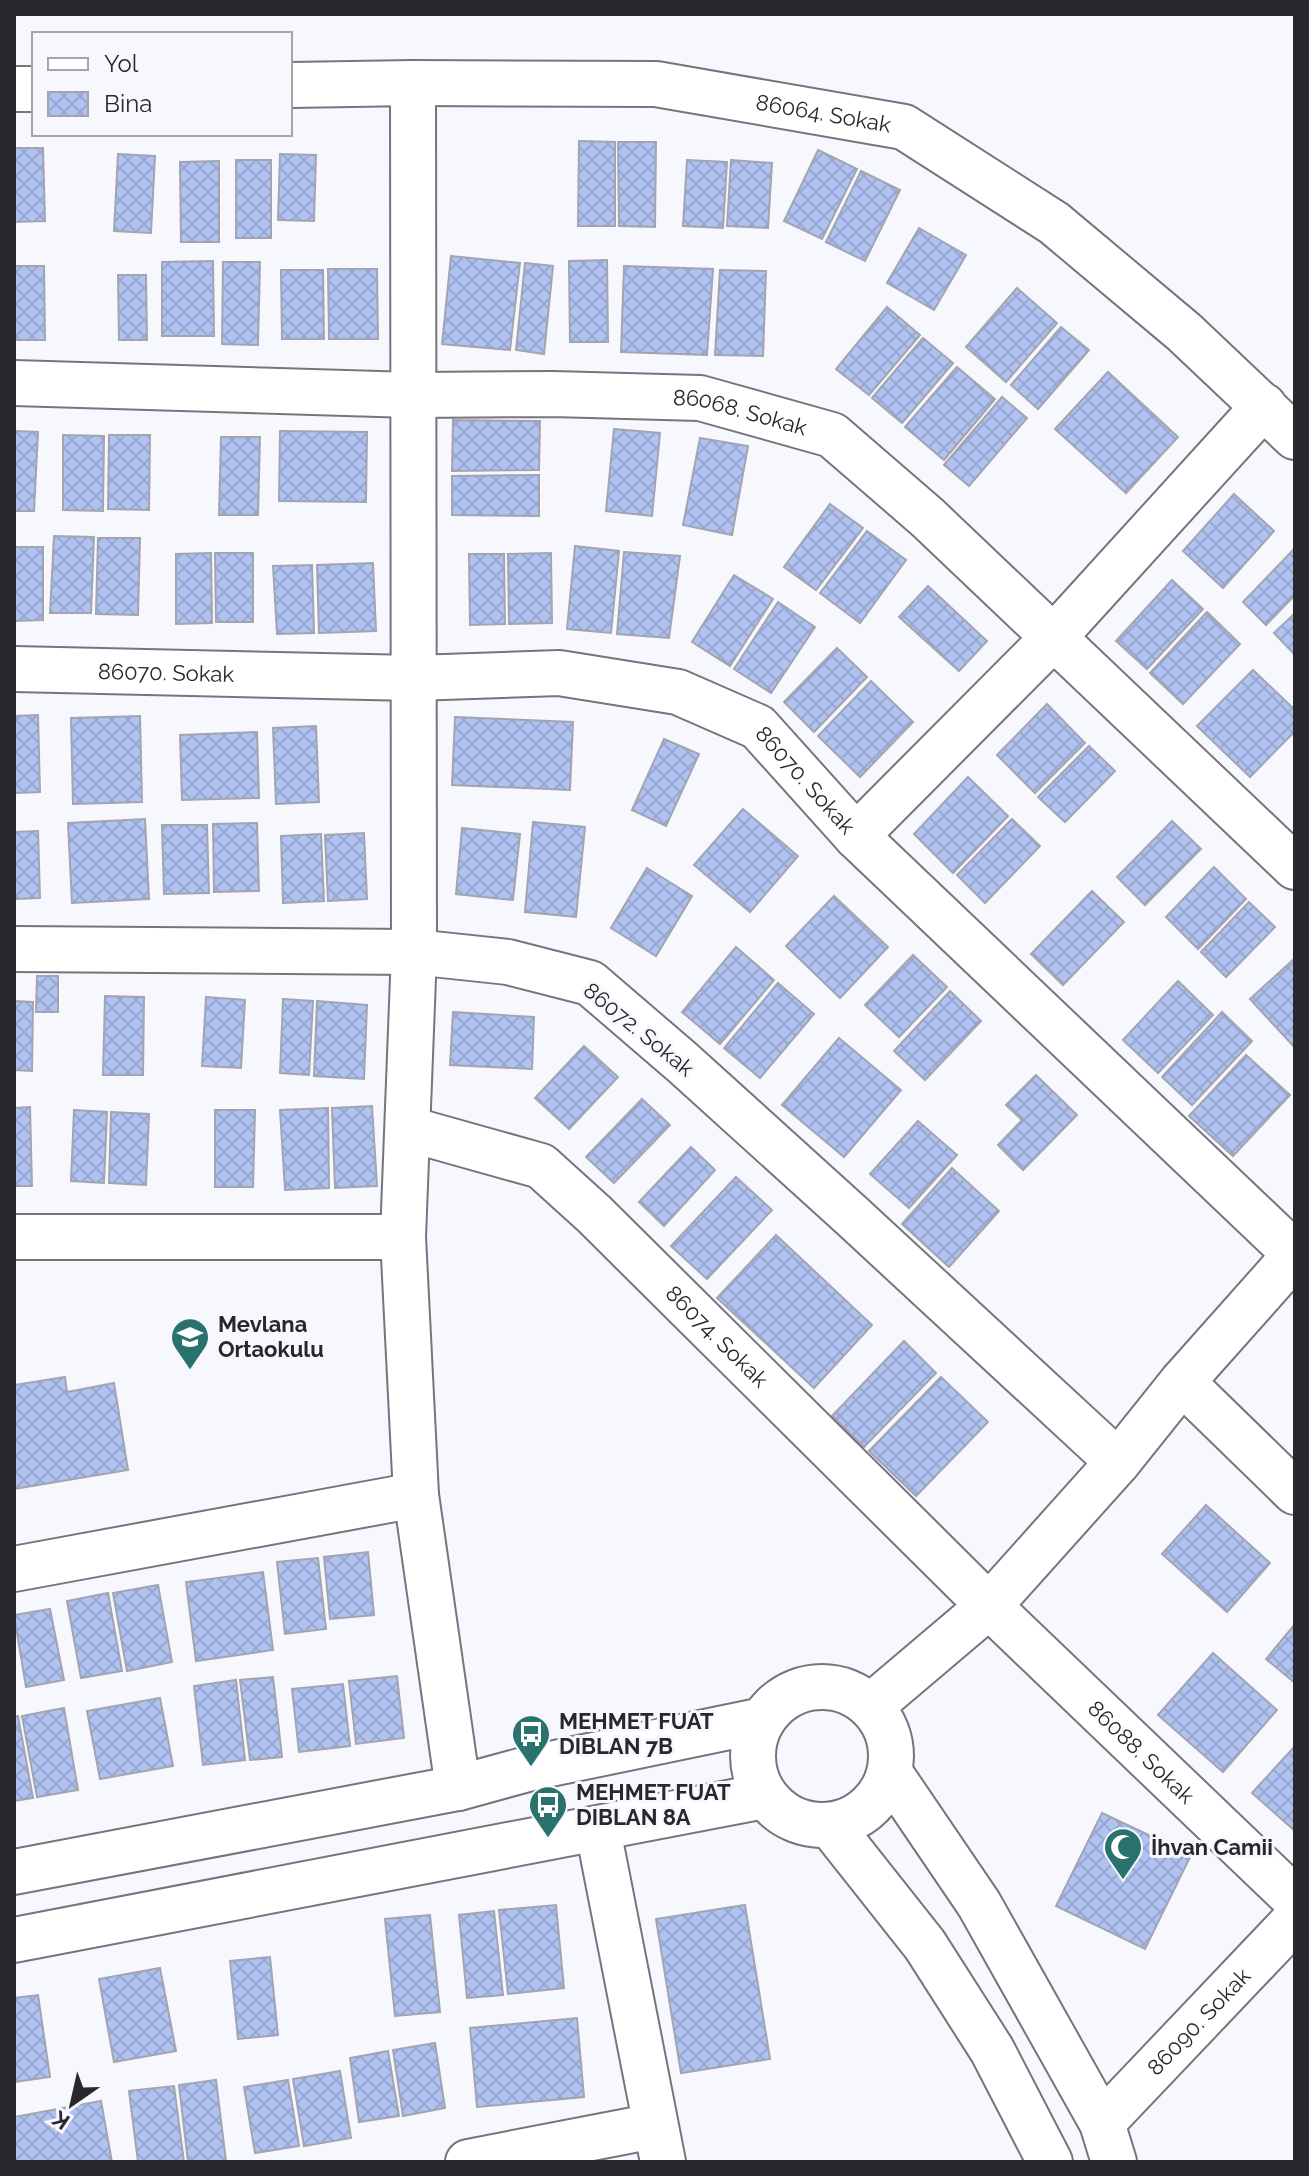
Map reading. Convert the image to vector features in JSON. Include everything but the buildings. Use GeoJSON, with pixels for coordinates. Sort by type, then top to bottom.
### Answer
{"type":"FeatureCollection","features":[{"type":"Feature","properties":{"kind":"street"},"geometry":{"type":"LineString","coordinates":[[413,83],[414,952],[403,1237],[416,1495],[458,1788]]}},
{"type":"Feature","properties":{"kind":"street","name":"86064. Sokak"},"geometry":{"type":"LineString","coordinates":[[292,85],[656,84],[904,127],[1054,223],[1184,332],[1295,437]]}},
{"type":"Feature","properties":{"kind":"street","name":"86068. Sokak"},"geometry":{"type":"LineString","coordinates":[[14,383],[412,395],[553,394],[700,398],[832,435],[928,518],[1295,867]]}},
{"type":"Feature","properties":{"kind":"street"},"geometry":{"type":"LineString","coordinates":[[856,836],[1054,637],[1264,406]]}},
{"type":"Feature","properties":{"kind":"street","name":"86070. Sokak"},"geometry":{"type":"LineString","coordinates":[[14,669],[414,678],[559,673],[678,692],[758,727],[856,836],[1295,1254]]}},
{"type":"Feature","properties":{"kind":"street","name":"86072. Sokak"},"geometry":{"type":"LineString","coordinates":[[14,949],[414,952],[508,962],[590,983],[817,1184],[1118,1462]]}},
{"type":"Feature","properties":{"kind":"street","name":"86074. Sokak"},"geometry":{"type":"LineString","coordinates":[[409,1129],[541,1166],[605,1225],[989,1606]]}},
{"type":"Feature","properties":{"kind":"street"},"geometry":{"type":"LineString","coordinates":[[14,1237],[403,1237]]}},
{"type":"Feature","properties":{"kind":"street"},"geometry":{"type":"LineString","coordinates":[[871,1706],[989,1606],[1118,1462],[1182,1382],[1295,1254]]}},
{"type":"Feature","properties":{"kind":"street"},"geometry":{"type":"LineString","coordinates":[[1182,1382],[1295,1492]]}},
{"type":"Feature","properties":{"kind":"street"},"geometry":{"type":"LineString","coordinates":[[14,1569],[416,1495]]}},
{"type":"Feature","properties":{"kind":"street","name":"86088. Sokak"},"geometry":{"type":"LineString","coordinates":[[989,1606],[1295,1899]]}},
{"type":"Feature","properties":{"kind":"street"},"geometry":{"type":"LineString","coordinates":[[812,1687],[854,1694],[871,1706],[890,1738],[890,1773],[879,1795],[865,1811],[845,1822],[830,1825],[796,1822],[773,1806],[758,1786],[752,1763],[753,1744],[763,1720],[785,1698],[812,1687]]}},
{"type":"Feature","properties":{"kind":"street"},"geometry":{"type":"LineString","coordinates":[[14,1872],[458,1788],[531,1768],[763,1720]]}},
{"type":"Feature","properties":{"kind":"street"},"geometry":{"type":"LineString","coordinates":[[890,1773],[979,1904],[1108,2143]]}},
{"type":"Feature","properties":{"kind":"street"},"geometry":{"type":"LineString","coordinates":[[14,1940],[764,1796]]}},
{"type":"Feature","properties":{"kind":"street"},"geometry":{"type":"LineString","coordinates":[[830,1825],[925,1945],[992,2050],[1050,2162]]}},
{"type":"Feature","properties":{"kind":"street"},"geometry":{"type":"LineString","coordinates":[[468,2162],[658,2144],[598,1830]]}},
{"type":"Feature","properties":{"kind":"street","name":"86090. Sokak"},"geometry":{"type":"LineString","coordinates":[[1108,2143],[1295,1920]]}},
{"type":"Feature","properties":{"kind":"place","name":"Mevlana Ortaokulu"},"geometry":{"type":"Point","coordinates":[190,1371]}},
{"type":"Feature","properties":{"kind":"place","name":"MEHMET FUAT DIBLAN 7B"},"geometry":{"type":"Point","coordinates":[531,1768]}},
{"type":"Feature","properties":{"kind":"place","name":"MEHMET FUAT DIBLAN 8A"},"geometry":{"type":"Point","coordinates":[548,1839]}},
{"type":"Feature","properties":{"kind":"place","name":"İhvan Camii"},"geometry":{"type":"Point","coordinates":[1123,1881]}}]}
